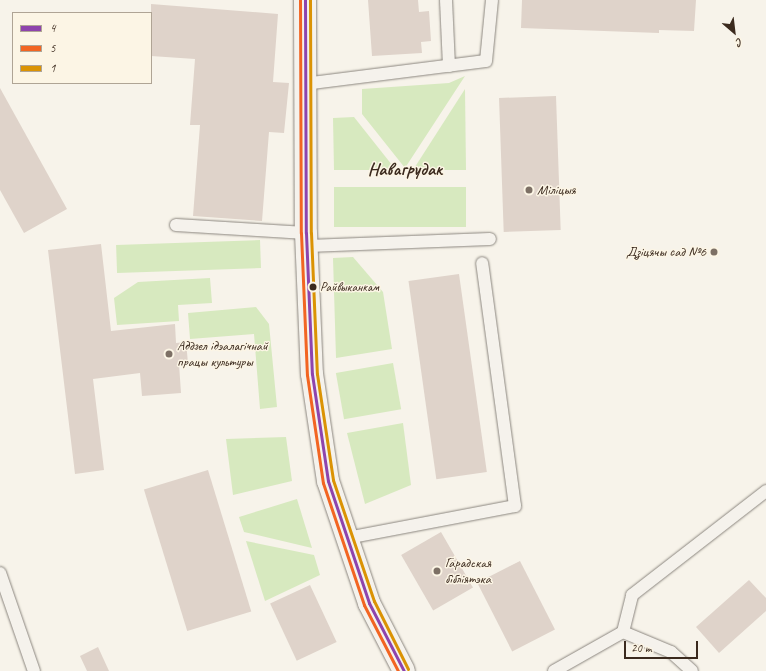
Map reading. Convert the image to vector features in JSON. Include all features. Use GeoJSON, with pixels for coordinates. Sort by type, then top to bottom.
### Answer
{"type":"FeatureCollection","features":[{"type":"Feature","properties":{"kind":"street"},"geometry":{"type":"LineString","coordinates":[[305,0],[304,84],[307,240],[312,374],[328,481],[369,603],[404,671]]}},
{"type":"Feature","properties":{"kind":"lane"},"geometry":{"type":"LineString","coordinates":[[446,0],[449,66]]}},
{"type":"Feature","properties":{"kind":"lane"},"geometry":{"type":"LineString","coordinates":[[304,84],[486,61],[492,0]]}},
{"type":"Feature","properties":{"kind":"lane"},"geometry":{"type":"LineString","coordinates":[[176,225],[307,240],[490,239]]}},
{"type":"Feature","properties":{"kind":"lane"},"geometry":{"type":"LineString","coordinates":[[347,538],[515,506],[482,263]]}},
{"type":"Feature","properties":{"kind":"lane"},"geometry":{"type":"LineString","coordinates":[[554,671],[623,632],[632,595],[766,491]]}},
{"type":"Feature","properties":{"kind":"lane"},"geometry":{"type":"LineString","coordinates":[[0,573],[34,671]]}},
{"type":"Feature","properties":{"kind":"lane"},"geometry":{"type":"LineString","coordinates":[[623,632],[672,652],[692,671]]}},
{"type":"Feature","properties":{"kind":"green space"},"geometry":{"type":"Polygon","coordinates":[[[465,76],[405,168],[362,114],[362,89],[449,83],[465,76]]]}},
{"type":"Feature","properties":{"kind":"green space"},"geometry":{"type":"Polygon","coordinates":[[[465,89],[466,170],[413,170],[465,89]]]}},
{"type":"Feature","properties":{"kind":"green space"},"geometry":{"type":"Polygon","coordinates":[[[354,117],[396,170],[334,170],[333,118],[354,117]]]}},
{"type":"Feature","properties":{"kind":"green space"},"geometry":{"type":"Polygon","coordinates":[[[334,187],[466,187],[466,227],[334,227],[334,187]]]}},
{"type":"Feature","properties":{"kind":"green space"},"geometry":{"type":"Polygon","coordinates":[[[260,240],[261,268],[117,273],[116,245],[260,240]]]}},
{"type":"Feature","properties":{"kind":"green space"},"geometry":{"type":"Polygon","coordinates":[[[353,257],[383,292],[392,349],[336,358],[333,258],[353,257]]]}},
{"type":"Feature","properties":{"kind":"green space"},"geometry":{"type":"Polygon","coordinates":[[[210,278],[212,303],[178,305],[179,321],[117,325],[114,298],[138,282],[210,278]]]}},
{"type":"Feature","properties":{"kind":"green space"},"geometry":{"type":"Polygon","coordinates":[[[256,307],[269,324],[277,407],[260,409],[254,334],[190,339],[188,313],[256,307]]]}},
{"type":"Feature","properties":{"kind":"green space"},"geometry":{"type":"Polygon","coordinates":[[[393,363],[401,409],[344,419],[336,373],[393,363]]]}},
{"type":"Feature","properties":{"kind":"green space"},"geometry":{"type":"Polygon","coordinates":[[[403,423],[411,485],[365,504],[347,433],[403,423]]]}},
{"type":"Feature","properties":{"kind":"green space"},"geometry":{"type":"Polygon","coordinates":[[[286,437],[292,481],[233,495],[226,439],[286,437]]]}},
{"type":"Feature","properties":{"kind":"green space"},"geometry":{"type":"Polygon","coordinates":[[[297,499],[312,548],[244,532],[239,517],[297,499]]]}},
{"type":"Feature","properties":{"kind":"green space"},"geometry":{"type":"Polygon","coordinates":[[[246,541],[314,555],[320,575],[265,601],[246,541]]]}},
{"type":"Feature","properties":{"kind":"building"},"geometry":{"type":"Polygon","coordinates":[[[368,0],[418,0],[419,12],[429,11],[431,41],[421,42],[422,53],[372,56],[368,0]]]}},
{"type":"Feature","properties":{"kind":"building"},"geometry":{"type":"Polygon","coordinates":[[[522,0],[696,0],[694,31],[659,30],[659,33],[521,28],[522,0]]]}},
{"type":"Feature","properties":{"kind":"building"},"geometry":{"type":"Polygon","coordinates":[[[151,4],[278,14],[273,82],[289,83],[284,133],[269,132],[262,221],[193,216],[200,125],[190,125],[195,59],[152,56],[151,4]]]}},
{"type":"Feature","properties":{"kind":"building"},"geometry":{"type":"Polygon","coordinates":[[[0,88],[67,209],[24,233],[0,190],[0,88]]]}},
{"type":"Feature","properties":{"kind":"building"},"geometry":{"type":"Polygon","coordinates":[[[556,96],[561,230],[504,232],[499,98],[556,96]]]}},
{"type":"Feature","properties":{"kind":"building"},"geometry":{"type":"Polygon","coordinates":[[[101,244],[111,331],[175,324],[176,343],[186,342],[188,363],[179,364],[181,393],[142,396],[140,373],[93,379],[104,470],[75,474],[48,250],[101,244]]]}},
{"type":"Feature","properties":{"kind":"building"},"geometry":{"type":"Polygon","coordinates":[[[459,274],[487,472],[436,479],[408,281],[459,274]]]}},
{"type":"Feature","properties":{"kind":"building"},"geometry":{"type":"Polygon","coordinates":[[[208,470],[251,612],[187,631],[144,490],[208,470]]]}},
{"type":"Feature","properties":{"kind":"building","name":"Гарадская бібліятэка"},"geometry":{"type":"Polygon","coordinates":[[[441,532],[473,587],[433,610],[401,555],[441,532]]]}},
{"type":"Feature","properties":{"kind":"building"},"geometry":{"type":"Polygon","coordinates":[[[520,561],[555,630],[512,651],[477,583],[520,561]]]}},
{"type":"Feature","properties":{"kind":"building"},"geometry":{"type":"Polygon","coordinates":[[[749,580],[766,598],[766,611],[719,653],[696,627],[749,580]]]}},
{"type":"Feature","properties":{"kind":"building"},"geometry":{"type":"Polygon","coordinates":[[[310,585],[337,642],[297,661],[270,604],[310,585]]]}},
{"type":"Feature","properties":{"kind":"building"},"geometry":{"type":"Polygon","coordinates":[[[98,647],[109,671],[87,671],[80,656],[98,647]]]}},
{"type":"Feature","properties":{"kind":"transit line","name":"5"},"geometry":{"type":"LineString","coordinates":[[300,0],[301,233],[307,375],[323,483],[364,605],[398,671]]}},
{"type":"Feature","properties":{"kind":"transit line","name":"4"},"geometry":{"type":"LineString","coordinates":[[305,0],[306,233],[312,374],[328,481],[369,603],[404,671]]}},
{"type":"Feature","properties":{"kind":"transit line","name":"1"},"geometry":{"type":"LineString","coordinates":[[310,0],[311,233],[317,374],[333,480],[374,601],[408,669]]}},
{"type":"Feature","properties":{"kind":"place","name":"Міліцыя"},"geometry":{"type":"Point","coordinates":[529,190]}},
{"type":"Feature","properties":{"kind":"place","name":"Дзіцячы сад №6"},"geometry":{"type":"Point","coordinates":[714,252]}},
{"type":"Feature","properties":{"kind":"place","name":"Райвыканкам"},"geometry":{"type":"Point","coordinates":[313,287]}},
{"type":"Feature","properties":{"kind":"place","name":"Аддзел ідэалагічнай працы культуры"},"geometry":{"type":"Point","coordinates":[169,354]}},
{"type":"Feature","properties":{"kind":"place","name":"Гарадская бібліятэка"},"geometry":{"type":"Point","coordinates":[437,571]}},
{"type":"Feature","properties":{"kind":"district","name":"Навагрудак"},"geometry":{"type":"Point","coordinates":[405,169]}}]}
